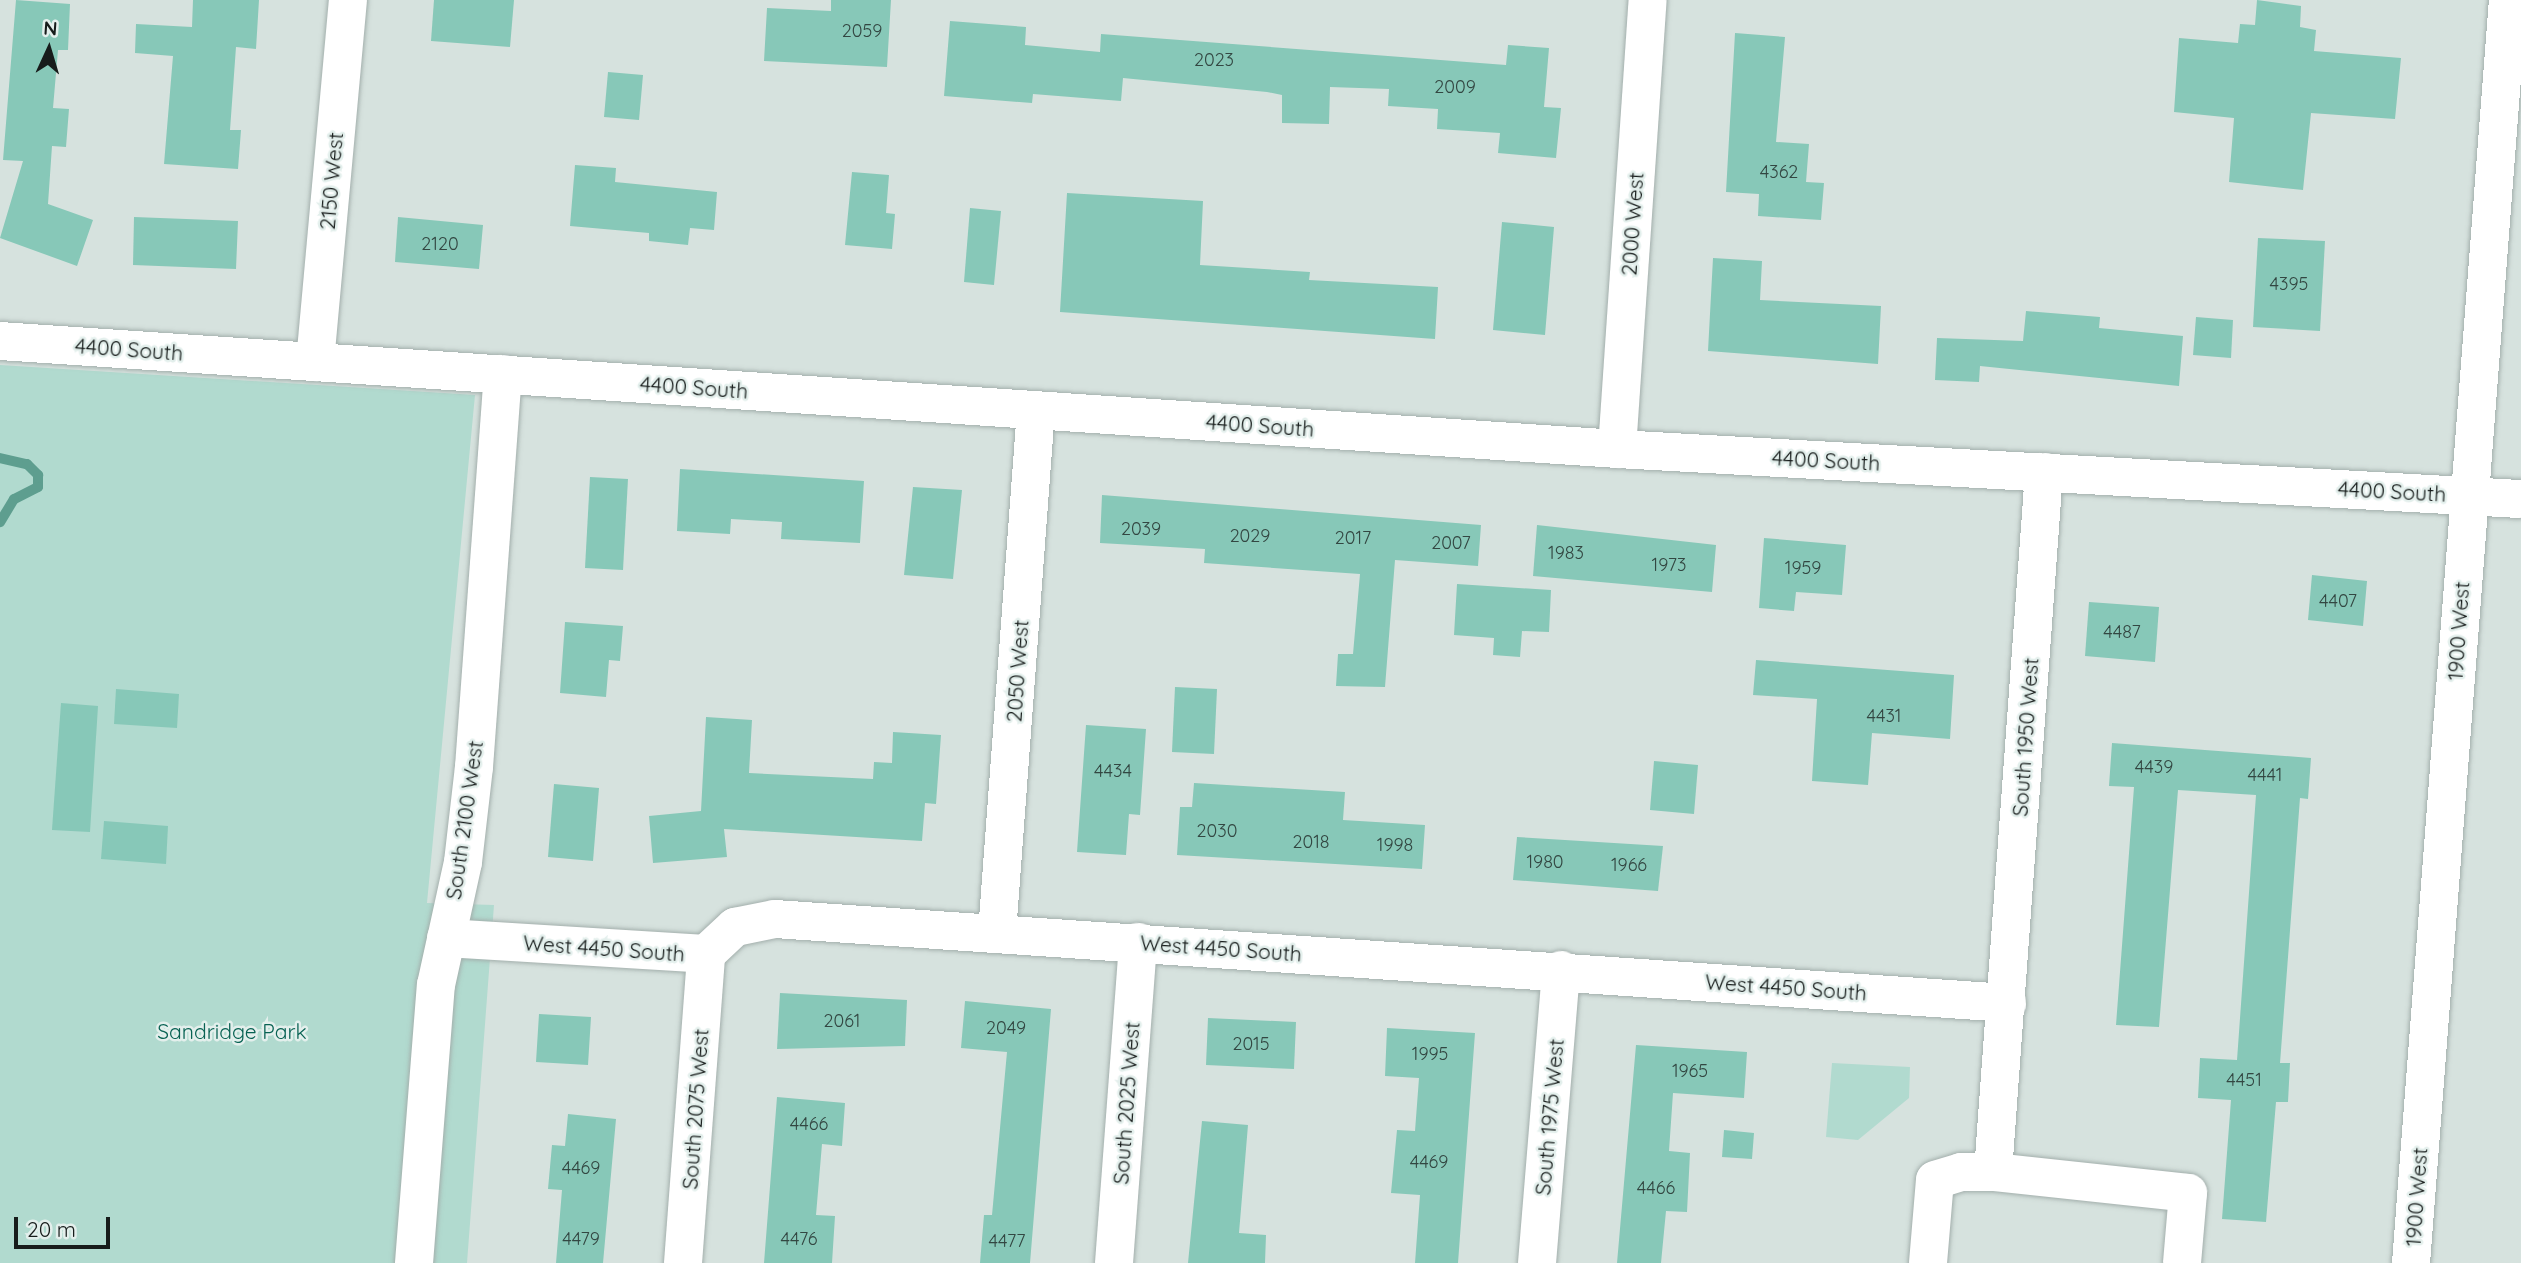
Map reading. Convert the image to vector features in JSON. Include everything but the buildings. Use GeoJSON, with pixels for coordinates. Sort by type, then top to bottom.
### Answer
{"type":"FeatureCollection","features":[{"type":"Feature","properties":{"kind":"street","name":"2150 West"},"geometry":{"type":"LineString","coordinates":[[315,362],[348,0]]}},
{"type":"Feature","properties":{"kind":"street","name":"2000 West"},"geometry":{"type":"LineString","coordinates":[[1617,449],[1648,0]]}},
{"type":"Feature","properties":{"kind":"street","name":"1900 West"},"geometry":{"type":"LineString","coordinates":[[2411,1263],[2508,0]]}},
{"type":"Feature","properties":{"kind":"street","name":"4400 South"},"geometry":{"type":"LineString","coordinates":[[0,341],[1617,449],[2521,499]]}},
{"type":"Feature","properties":{"kind":"street","name":"South 2100 West"},"geometry":{"type":"LineString","coordinates":[[414,1263],[436,985],[474,766],[503,374]]}},
{"type":"Feature","properties":{"kind":"street","name":"2050 West"},"geometry":{"type":"LineString","coordinates":[[997,933],[1036,410]]}},
{"type":"Feature","properties":{"kind":"street","name":"South 1950 West"},"geometry":{"type":"LineString","coordinates":[[1993,1172],[2044,471]]}},
{"type":"Feature","properties":{"kind":"street","name":"West 4450 South"},"geometry":{"type":"LineString","coordinates":[[446,938],[706,954],[735,927],[775,919],[1561,970],[2007,1003]]}},
{"type":"Feature","properties":{"kind":"street","name":"South 2025 West"},"geometry":{"type":"LineString","coordinates":[[1114,1263],[1138,942]]}},
{"type":"Feature","properties":{"kind":"street","name":"South 2075 West"},"geometry":{"type":"LineString","coordinates":[[683,1263],[706,954]]}},
{"type":"Feature","properties":{"kind":"street","name":"South 1975 West"},"geometry":{"type":"LineString","coordinates":[[1537,1263],[1561,970]]}},
{"type":"Feature","properties":{"kind":"street"},"geometry":{"type":"LineString","coordinates":[[1928,1263],[1935,1181],[1961,1172],[1993,1172],[2188,1193],[2182,1263]]}},
{"type":"Feature","properties":{"kind":"green space","name":"Sandridge Park"},"geometry":{"type":"Polygon","coordinates":[[[0,365],[475,395],[427,903],[494,905],[467,1263],[0,1263],[0,365]]]}},
{"type":"Feature","properties":{"kind":"green space"},"geometry":{"type":"Polygon","coordinates":[[[1832,1063],[1910,1067],[1909,1098],[1858,1140],[1826,1137],[1832,1063]]]}},
{"type":"Feature","properties":{"kind":"waterway"},"geometry":{"type":"LineString","coordinates":[[0,458],[27,464],[38,475],[38,487],[14,499],[0,522]]}}]}
